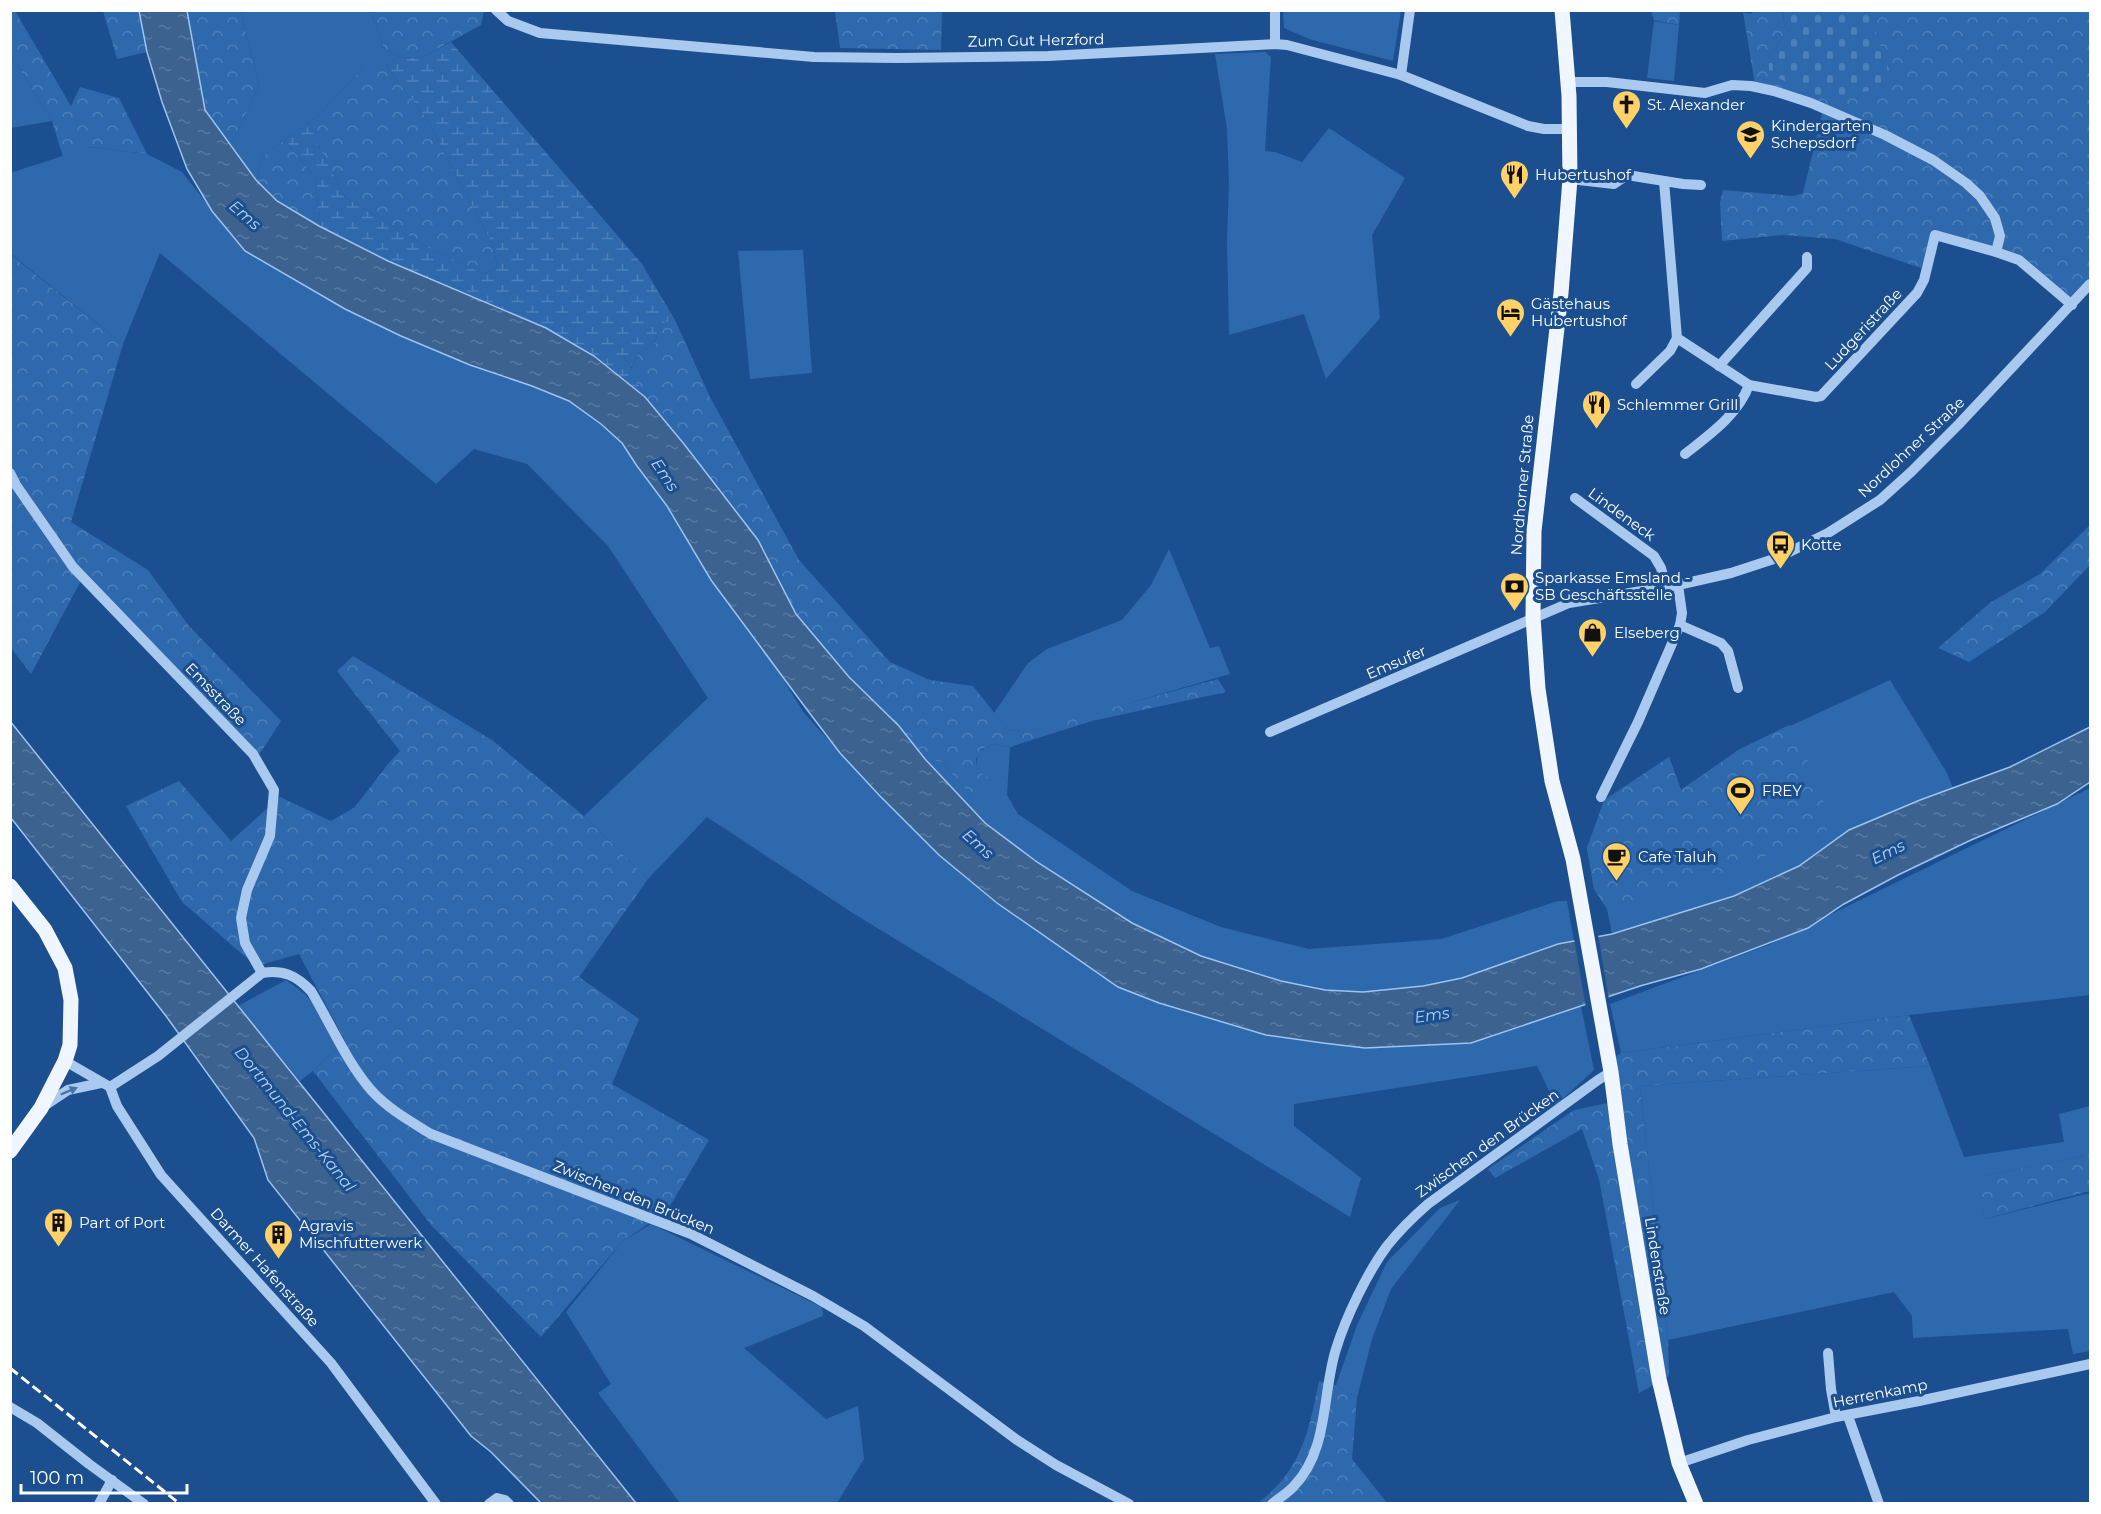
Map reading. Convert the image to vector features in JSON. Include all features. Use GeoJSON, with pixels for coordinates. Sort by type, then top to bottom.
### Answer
{"type":"FeatureCollection","features":[{"type":"Feature","properties":{"kind":"main road","name":"Nordhorner Straße"},"geometry":{"type":"LineString","coordinates":[[1562,10],[1569,82],[1570,179],[1562,282],[1534,531],[1533,617],[1538,689],[1552,781],[1573,860],[1603,1030]]}},
{"type":"Feature","properties":{"kind":"main road"},"geometry":{"type":"LineString","coordinates":[[10,886],[45,930],[65,968],[71,1000],[70,1044],[65,1061],[41,1108],[10,1151]]}},
{"type":"Feature","properties":{"kind":"main road","name":"Lindenstraße"},"geometry":{"type":"LineString","coordinates":[[1603,1030],[1649,1322],[1667,1418],[1691,1502]]}},
{"type":"Feature","properties":{"kind":"street","name":"Zum Gut Herzford"},"geometry":{"type":"LineString","coordinates":[[496,10],[508,21],[540,33],[814,57],[1048,57],[1287,45],[1401,75],[1528,126],[1544,129],[1570,129]]}},
{"type":"Feature","properties":{"kind":"street"},"geometry":{"type":"LineString","coordinates":[[1275,10],[1275,44]]}},
{"type":"Feature","properties":{"kind":"street"},"geometry":{"type":"LineString","coordinates":[[1401,75],[1410,10]]}},
{"type":"Feature","properties":{"kind":"street"},"geometry":{"type":"LineString","coordinates":[[1569,82],[1607,82],[1706,93],[1732,85],[1751,86],[1811,103],[1885,135],[1933,160],[1966,183],[1980,196],[1995,218],[2000,236],[1996,252],[2019,260],[2072,305]]}},
{"type":"Feature","properties":{"kind":"street"},"geometry":{"type":"LineString","coordinates":[[1570,179],[1614,184],[1627,175],[1701,185]]}},
{"type":"Feature","properties":{"kind":"street"},"geometry":{"type":"LineString","coordinates":[[1636,384],[1670,351],[1677,338],[1664,181]]}},
{"type":"Feature","properties":{"kind":"street","name":"Ludgeristraße"},"geometry":{"type":"LineString","coordinates":[[1677,338],[1749,385],[1821,396],[1917,293],[1924,280],[1935,235],[1996,252]]}},
{"type":"Feature","properties":{"kind":"street"},"geometry":{"type":"LineString","coordinates":[[1719,366],[1807,268],[1807,257]]}},
{"type":"Feature","properties":{"kind":"street","name":"Nordlohner Straße"},"geometry":{"type":"LineString","coordinates":[[1533,617],[1569,603],[1678,585],[1736,571],[1777,558],[1828,533],[1865,510],[1911,472],[2091,284]]}},
{"type":"Feature","properties":{"kind":"street"},"geometry":{"type":"LineString","coordinates":[[1685,454],[1724,422],[1745,396],[1749,385]]}},
{"type":"Feature","properties":{"kind":"street","name":"Emsstraße"},"geometry":{"type":"LineString","coordinates":[[10,473],[73,567],[253,754],[274,790],[270,836],[247,890],[242,918],[245,943],[262,973]]}},
{"type":"Feature","properties":{"kind":"street","name":"Lindeneck"},"geometry":{"type":"LineString","coordinates":[[1575,498],[1654,556],[1661,568],[1666,586]]}},
{"type":"Feature","properties":{"kind":"street"},"geometry":{"type":"LineString","coordinates":[[1601,798],[1638,722],[1680,625],[1682,613],[1678,585]]}},
{"type":"Feature","properties":{"kind":"street","name":"Emsufer"},"geometry":{"type":"LineString","coordinates":[[1270,732],[1533,617]]}},
{"type":"Feature","properties":{"kind":"street"},"geometry":{"type":"LineString","coordinates":[[1680,625],[1721,643],[1728,651],[1738,688]]}},
{"type":"Feature","properties":{"kind":"street","name":"Zwischen den Brücken"},"geometry":{"type":"LineString","coordinates":[[262,973],[280,972],[301,980],[311,991],[358,1073],[378,1097],[406,1119],[431,1134],[691,1234],[813,1296],[864,1326],[1017,1440],[1056,1465],[1129,1503]]}},
{"type":"Feature","properties":{"kind":"street"},"geometry":{"type":"LineString","coordinates":[[41,1108],[68,1090],[105,1085],[158,1056],[262,973]]}},
{"type":"Feature","properties":{"kind":"street"},"geometry":{"type":"LineString","coordinates":[[65,1061],[105,1085]]}},
{"type":"Feature","properties":{"kind":"street","name":"Zwischen den Brücken"},"geometry":{"type":"LineString","coordinates":[[1272,1503],[1295,1486],[1312,1459],[1321,1430],[1336,1350],[1349,1315],[1386,1247],[1428,1204],[1611,1072]]}},
{"type":"Feature","properties":{"kind":"street","name":"Darmer Hafenstraße"},"geometry":{"type":"LineString","coordinates":[[105,1085],[161,1175],[331,1363],[436,1503]]}},
{"type":"Feature","properties":{"kind":"street"},"geometry":{"type":"LineString","coordinates":[[1828,1353],[1836,1417]]}},
{"type":"Feature","properties":{"kind":"street","name":"Herrenkamp"},"geometry":{"type":"LineString","coordinates":[[1679,1463],[1748,1440],[1836,1417],[2091,1364]]}},
{"type":"Feature","properties":{"kind":"street"},"geometry":{"type":"LineString","coordinates":[[10,1407],[37,1424],[144,1503]]}},
{"type":"Feature","properties":{"kind":"street"},"geometry":{"type":"LineString","coordinates":[[1848,1416],[1879,1503]]}},
{"type":"Feature","properties":{"kind":"street"},"geometry":{"type":"LineString","coordinates":[[99,1503],[112,1480]]}},
{"type":"Feature","properties":{"kind":"street"},"geometry":{"type":"LineString","coordinates":[[489,1503],[497,1498],[509,1503]]}},
{"type":"Feature","properties":{"kind":"green space"},"geometry":{"type":"Polygon","coordinates":[[[11,10],[15,11],[71,106],[80,87],[119,98],[147,154],[91,147],[63,157],[52,121],[11,54],[11,10]]]}},
{"type":"Feature","properties":{"kind":"green space"},"geometry":{"type":"Polygon","coordinates":[[[484,10],[481,25],[421,58],[399,57],[384,48],[370,11],[484,10]]]}},
{"type":"Feature","properties":{"kind":"green space"},"geometry":{"type":"Polygon","coordinates":[[[103,11],[139,11],[147,52],[117,59],[103,11]]]}},
{"type":"Feature","properties":{"kind":"green space"},"geometry":{"type":"Polygon","coordinates":[[[187,11],[241,11],[259,86],[235,137],[228,141],[205,110],[187,11]]]}},
{"type":"Feature","properties":{"kind":"green space"},"geometry":{"type":"Polygon","coordinates":[[[241,11],[370,11],[384,48],[399,57],[386,66],[365,66],[317,117],[263,156],[256,180],[228,141],[235,137],[259,86],[241,11]]]}},
{"type":"Feature","properties":{"kind":"green space"},"geometry":{"type":"Polygon","coordinates":[[[835,11],[942,11],[941,50],[840,48],[835,11]]]}},
{"type":"Feature","properties":{"kind":"green space"},"geometry":{"type":"Polygon","coordinates":[[[1283,11],[1401,11],[1393,61],[1309,39],[1284,28],[1283,11]]]}},
{"type":"Feature","properties":{"kind":"green space"},"geometry":{"type":"Polygon","coordinates":[[[1651,11],[1680,11],[1679,25],[1654,20],[1651,11]]]}},
{"type":"Feature","properties":{"kind":"green space"},"geometry":{"type":"Polygon","coordinates":[[[1753,11],[1783,11],[1785,34],[1769,57],[1769,74],[1869,15],[1868,11],[2090,11],[2090,278],[2072,300],[2021,266],[1996,256],[1930,239],[1921,268],[1835,239],[1783,235],[1722,241],[1720,203],[1723,190],[1794,196],[1803,193],[1822,114],[1812,103],[1755,85],[1743,12],[1751,14],[1753,11]]]}},
{"type":"Feature","properties":{"kind":"green space"},"geometry":{"type":"Polygon","coordinates":[[[1783,11],[1868,11],[1893,81],[1890,86],[1826,100],[1769,74],[1769,57],[1785,34],[1783,11]]]}},
{"type":"Feature","properties":{"kind":"green space"},"geometry":{"type":"Polygon","coordinates":[[[1654,21],[1679,25],[1674,81],[1647,78],[1654,21]]]}},
{"type":"Feature","properties":{"kind":"green space"},"geometry":{"type":"Polygon","coordinates":[[[451,42],[642,264],[675,320],[659,324],[655,344],[638,353],[630,370],[645,397],[594,356],[388,261],[319,226],[316,179],[285,140],[317,117],[317,143],[345,197],[427,247],[484,274],[497,267],[494,247],[425,116],[386,66],[399,57],[421,58],[451,42]]]}},
{"type":"Feature","properties":{"kind":"green space"},"geometry":{"type":"Polygon","coordinates":[[[1265,52],[1271,57],[1265,151],[1275,152],[1302,162],[1329,128],[1405,178],[1372,235],[1380,318],[1326,379],[1304,314],[1229,335],[1227,129],[1215,54],[1265,52]]]}},
{"type":"Feature","properties":{"kind":"green space"},"geometry":{"type":"Polygon","coordinates":[[[11,54],[52,121],[11,128],[11,54]]]}},
{"type":"Feature","properties":{"kind":"green space"},"geometry":{"type":"Polygon","coordinates":[[[365,66],[386,66],[425,116],[494,247],[497,267],[484,274],[427,247],[345,197],[317,143],[317,117],[365,66]]]}},
{"type":"Feature","properties":{"kind":"green space"},"geometry":{"type":"Polygon","coordinates":[[[285,140],[316,179],[319,226],[277,201],[256,180],[263,156],[285,140]]]}},
{"type":"Feature","properties":{"kind":"green space"},"geometry":{"type":"Polygon","coordinates":[[[91,147],[147,154],[182,172],[245,251],[345,309],[470,365],[569,401],[601,424],[622,443],[667,506],[711,580],[776,668],[804,713],[879,795],[939,855],[997,903],[1118,987],[1159,1003],[1266,1035],[1365,1048],[1472,1043],[1581,1006],[1594,1070],[1556,1105],[1537,1066],[1294,1104],[1294,1126],[1361,1178],[1350,1217],[851,912],[707,817],[648,879],[584,816],[708,698],[608,546],[527,464],[474,449],[436,484],[160,253],[123,344],[11,254],[10,173],[91,147]]]}},
{"type":"Feature","properties":{"kind":"green space"},"geometry":{"type":"Polygon","coordinates":[[[803,250],[812,373],[750,379],[738,251],[803,250]]]}},
{"type":"Feature","properties":{"kind":"green space"},"geometry":{"type":"Polygon","coordinates":[[[10,254],[123,344],[71,522],[148,570],[189,626],[281,721],[259,755],[83,577],[31,674],[11,648],[10,254]]]}},
{"type":"Feature","properties":{"kind":"green space"},"geometry":{"type":"Polygon","coordinates":[[[675,320],[710,397],[799,560],[890,662],[930,680],[973,686],[1007,729],[1026,733],[1218,679],[1226,692],[1092,721],[1010,747],[993,744],[982,749],[976,759],[976,771],[989,778],[991,787],[984,797],[971,796],[942,762],[925,759],[899,726],[849,677],[796,614],[758,540],[645,397],[630,371],[638,353],[655,344],[659,324],[675,320]]]}},
{"type":"Feature","properties":{"kind":"green space"},"geometry":{"type":"Polygon","coordinates":[[[2090,525],[2090,565],[2045,612],[1969,662],[1938,648],[1991,602],[2040,574],[2090,525]]]}},
{"type":"Feature","properties":{"kind":"green space"},"geometry":{"type":"Polygon","coordinates":[[[1169,549],[1210,648],[1219,646],[1230,674],[1026,733],[1007,729],[994,713],[1028,663],[1047,649],[1122,620],[1151,585],[1169,549]]]}},
{"type":"Feature","properties":{"kind":"green space"},"geometry":{"type":"Polygon","coordinates":[[[353,656],[492,740],[584,816],[648,879],[579,977],[639,1019],[612,1084],[709,1140],[667,1211],[622,1242],[541,1337],[431,1225],[313,1071],[345,1041],[299,954],[256,966],[182,902],[126,806],[179,781],[231,841],[280,797],[331,821],[355,807],[400,751],[337,671],[353,656]]]}},
{"type":"Feature","properties":{"kind":"green space","name":"FREY"},"geometry":{"type":"Polygon","coordinates":[[[1890,680],[1947,773],[1953,788],[1849,830],[1799,866],[1734,896],[1612,934],[1607,909],[1594,889],[1587,848],[1591,836],[1669,757],[1681,790],[1740,749],[1890,680]]]}},
{"type":"Feature","properties":{"kind":"green space"},"geometry":{"type":"Polygon","coordinates":[[[1789,725],[1812,769],[1833,828],[1734,869],[1607,909],[1594,889],[1587,848],[1604,800],[1669,757],[1681,790],[1740,749],[1789,725]]]}},
{"type":"Feature","properties":{"kind":"green space"},"geometry":{"type":"Polygon","coordinates":[[[993,744],[1010,747],[1007,795],[1018,814],[1132,891],[1221,927],[1309,949],[1441,939],[1558,901],[1567,901],[1574,941],[1558,944],[1462,978],[1423,986],[1363,992],[1325,990],[1281,981],[1201,956],[1132,923],[1037,862],[985,823],[925,759],[942,762],[971,796],[979,754],[993,744]]]}},
{"type":"Feature","properties":{"kind":"green space"},"geometry":{"type":"Polygon","coordinates":[[[2090,788],[2090,995],[1909,1015],[1621,1053],[1610,1004],[1768,945],[2090,788]]]}},
{"type":"Feature","properties":{"kind":"green space"},"geometry":{"type":"Polygon","coordinates":[[[286,980],[305,994],[345,1041],[300,1081],[238,1006],[286,980]]]}},
{"type":"Feature","properties":{"kind":"green space"},"geometry":{"type":"Polygon","coordinates":[[[1909,1015],[1930,1066],[1640,1086],[1668,1340],[1669,1376],[1639,1393],[1599,1179],[1582,1129],[1495,1178],[1488,1169],[1574,1110],[1613,1102],[1607,1063],[1621,1053],[1909,1015]]]}},
{"type":"Feature","properties":{"kind":"green space"},"geometry":{"type":"Polygon","coordinates":[[[1930,1066],[1964,1157],[2064,1142],[2059,1114],[2090,1106],[2090,1155],[1978,1177],[1984,1219],[2090,1193],[2090,1351],[2073,1354],[2068,1329],[1913,1338],[1912,1316],[1894,1292],[1668,1340],[1640,1086],[1930,1066]]]}},
{"type":"Feature","properties":{"kind":"green space"},"geometry":{"type":"Polygon","coordinates":[[[2090,1155],[2090,1191],[1984,1219],[1977,1177],[2090,1155]]]}},
{"type":"Feature","properties":{"kind":"green space"},"geometry":{"type":"Polygon","coordinates":[[[1460,1200],[1391,1289],[1372,1339],[1357,1398],[1336,1385],[1357,1325],[1387,1262],[1440,1208],[1460,1200]]]}},
{"type":"Feature","properties":{"kind":"green space"},"geometry":{"type":"Polygon","coordinates":[[[651,1224],[822,1307],[823,1316],[744,1348],[826,1419],[858,1406],[864,1459],[837,1503],[680,1503],[598,1393],[611,1384],[566,1312],[622,1242],[651,1224]]]}},
{"type":"Feature","properties":{"kind":"green space"},"geometry":{"type":"Polygon","coordinates":[[[1319,1381],[1336,1385],[1357,1398],[1352,1459],[1387,1503],[1257,1504],[1284,1477],[1301,1449],[1319,1381]]]}},
{"type":"Feature","properties":{"kind":"water","name":"Ems"},"geometry":{"type":"Polygon","coordinates":[[[139,11],[187,11],[205,110],[256,180],[277,201],[319,226],[388,261],[546,328],[594,356],[645,397],[758,540],[796,614],[849,677],[899,726],[925,759],[985,823],[1037,862],[1132,923],[1201,956],[1281,981],[1325,990],[1363,992],[1423,986],[1462,978],[1558,944],[1612,934],[1734,896],[1799,866],[1849,830],[1920,800],[2010,767],[2090,727],[2090,782],[2057,804],[1971,840],[1898,875],[1844,904],[1808,928],[1701,969],[1640,986],[1471,1043],[1365,1048],[1266,1035],[1159,1003],[1118,987],[997,903],[939,855],[840,753],[711,580],[667,506],[622,443],[601,424],[569,401],[470,365],[345,309],[245,251],[212,211],[187,169],[162,102],[147,52],[139,11]]]}},
{"type":"Feature","properties":{"kind":"water","name":"Dortmund-Ems-Kanal"},"geometry":{"type":"Polygon","coordinates":[[[10,721],[636,1503],[541,1503],[491,1452],[471,1436],[268,1180],[254,1138],[166,1016],[11,818],[10,721]]]}},
{"type":"Feature","properties":{"kind":"pier"},"geometry":{"type":"Polygon","coordinates":[[[1598,934],[1609,1000],[1586,1008],[1574,938],[1598,934]]]}},
{"type":"Feature","properties":{"kind":"railway"},"geometry":{"type":"LineString","coordinates":[[10,1368],[180,1504]]}},
{"type":"Feature","properties":{"kind":"place","name":"St. Alexander"},"geometry":{"type":"Point","coordinates":[1626,130]}},
{"type":"Feature","properties":{"kind":"place","name":"Kindergarten Schepsdorf"},"geometry":{"type":"Point","coordinates":[1750,160]}},
{"type":"Feature","properties":{"kind":"place","name":"Hubertushof"},"geometry":{"type":"Point","coordinates":[1514,200]}},
{"type":"Feature","properties":{"kind":"place","name":"Gästehaus Hubertushof"},"geometry":{"type":"Point","coordinates":[1510,338]}},
{"type":"Feature","properties":{"kind":"place","name":"Schlemmer Grill"},"geometry":{"type":"Point","coordinates":[1596,430]}},
{"type":"Feature","properties":{"kind":"place","name":"Kotte"},"geometry":{"type":"Point","coordinates":[1780,570]}},
{"type":"Feature","properties":{"kind":"place","name":"Sparkasse Emsland - SB Geschäftsstelle"},"geometry":{"type":"Point","coordinates":[1514,612]}},
{"type":"Feature","properties":{"kind":"place","name":"Elseberg"},"geometry":{"type":"Point","coordinates":[1593,658]}},
{"type":"Feature","properties":{"kind":"place","name":"FREY"},"geometry":{"type":"Point","coordinates":[1741,816]}},
{"type":"Feature","properties":{"kind":"place","name":"Cafe Taluh"},"geometry":{"type":"Point","coordinates":[1617,882]}},
{"type":"Feature","properties":{"kind":"place","name":"Part of Port"},"geometry":{"type":"Point","coordinates":[58,1248]}},
{"type":"Feature","properties":{"kind":"place","name":"Agravis Mischfutterwerk"},"geometry":{"type":"Point","coordinates":[278,1260]}}]}
